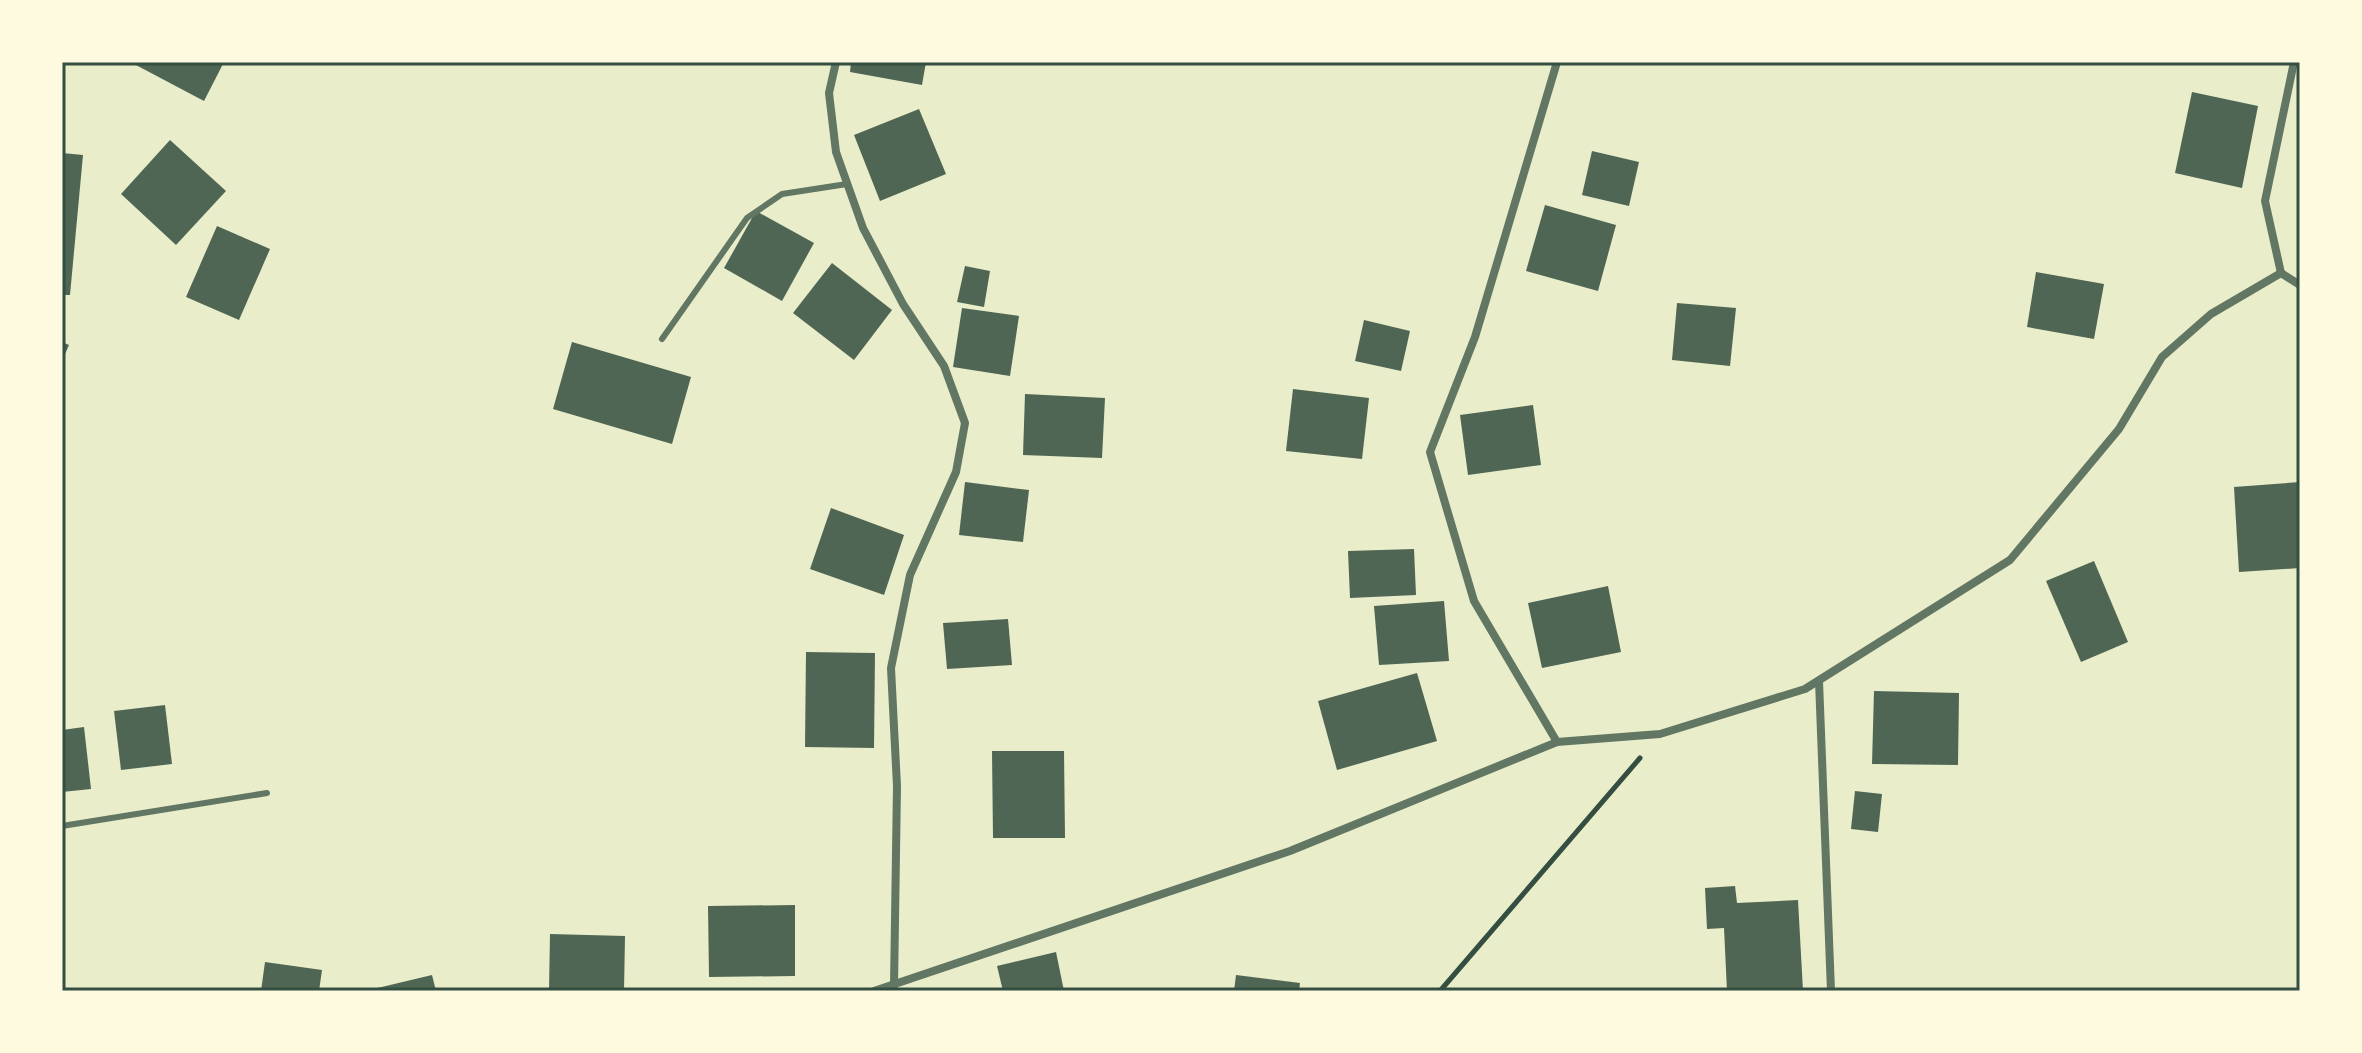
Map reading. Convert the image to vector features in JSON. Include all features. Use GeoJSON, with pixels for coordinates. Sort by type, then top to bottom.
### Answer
{"type":"FeatureCollection","features":[{"type":"Feature","properties":{"kind":"street"},"geometry":{"type":"LineString","coordinates":[[836,62],[829,93],[836,152],[847,184],[863,228],[903,304],[944,366],[965,423],[956,472],[910,575],[891,668],[897,786],[894,986]]}},
{"type":"Feature","properties":{"kind":"street"},"geometry":{"type":"LineString","coordinates":[[1557,62],[1475,337],[1430,452],[1474,601],[1557,742]]}},
{"type":"Feature","properties":{"kind":"street"},"geometry":{"type":"LineString","coordinates":[[2294,62],[2265,201],[2281,273],[2300,285]]}},
{"type":"Feature","properties":{"kind":"street"},"geometry":{"type":"LineString","coordinates":[[874,991],[1290,851],[1557,742],[1660,734],[1805,689],[2010,560],[2119,429],[2162,357],[2211,314],[2281,273]]}},
{"type":"Feature","properties":{"kind":"street"},"geometry":{"type":"LineString","coordinates":[[1819,681],[1831,991]]}},
{"type":"Feature","properties":{"kind":"lane"},"geometry":{"type":"LineString","coordinates":[[662,339],[747,218],[782,194],[847,184]]}},
{"type":"Feature","properties":{"kind":"lane"},"geometry":{"type":"LineString","coordinates":[[62,826],[267,793]]}},
{"type":"Feature","properties":{"kind":"path"},"geometry":{"type":"LineString","coordinates":[[1440,991],[1660,734]]}},
{"type":"Feature","properties":{"kind":"building"},"geometry":{"type":"Polygon","coordinates":[[[135,62],[224,62],[204,101],[135,62]]]}},
{"type":"Feature","properties":{"kind":"building"},"geometry":{"type":"Polygon","coordinates":[[[851,62],[926,62],[922,85],[850,72],[851,62]]]}},
{"type":"Feature","properties":{"kind":"building"},"geometry":{"type":"Polygon","coordinates":[[[2192,92],[2258,106],[2242,188],[2175,173],[2192,92]]]}},
{"type":"Feature","properties":{"kind":"building"},"geometry":{"type":"Polygon","coordinates":[[[919,109],[946,174],[880,201],[854,135],[919,109]]]}},
{"type":"Feature","properties":{"kind":"building"},"geometry":{"type":"Polygon","coordinates":[[[170,140],[226,191],[176,245],[121,194],[170,140]]]}},
{"type":"Feature","properties":{"kind":"building"},"geometry":{"type":"Polygon","coordinates":[[[1592,151],[1639,162],[1629,206],[1582,195],[1592,151]]]}},
{"type":"Feature","properties":{"kind":"building"},"geometry":{"type":"Polygon","coordinates":[[[62,153],[83,155],[70,295],[62,295],[62,153]]]}},
{"type":"Feature","properties":{"kind":"building"},"geometry":{"type":"Polygon","coordinates":[[[1545,205],[1616,225],[1598,291],[1526,271],[1545,205]]]}},
{"type":"Feature","properties":{"kind":"building"},"geometry":{"type":"Polygon","coordinates":[[[756,211],[814,243],[782,301],[724,268],[756,211]]]}},
{"type":"Feature","properties":{"kind":"building"},"geometry":{"type":"Polygon","coordinates":[[[217,226],[270,249],[239,320],[186,297],[217,226]]]}},
{"type":"Feature","properties":{"kind":"building"},"geometry":{"type":"Polygon","coordinates":[[[832,263],[892,310],[854,360],[793,313],[832,263]]]}},
{"type":"Feature","properties":{"kind":"building"},"geometry":{"type":"Polygon","coordinates":[[[965,266],[990,271],[984,307],[957,302],[965,266]]]}},
{"type":"Feature","properties":{"kind":"building"},"geometry":{"type":"Polygon","coordinates":[[[2036,272],[2104,284],[2094,339],[2027,327],[2036,272]]]}},
{"type":"Feature","properties":{"kind":"building"},"geometry":{"type":"Polygon","coordinates":[[[1677,303],[1736,308],[1730,366],[1672,360],[1677,303]]]}},
{"type":"Feature","properties":{"kind":"building"},"geometry":{"type":"Polygon","coordinates":[[[962,308],[1019,316],[1010,376],[953,367],[962,308]]]}},
{"type":"Feature","properties":{"kind":"building"},"geometry":{"type":"Polygon","coordinates":[[[1364,320],[1410,331],[1401,371],[1355,361],[1364,320]]]}},
{"type":"Feature","properties":{"kind":"building"},"geometry":{"type":"Polygon","coordinates":[[[62,342],[69,345],[62,361],[62,342]]]}},
{"type":"Feature","properties":{"kind":"building"},"geometry":{"type":"Polygon","coordinates":[[[572,342],[691,377],[672,444],[553,409],[572,342]]]}},
{"type":"Feature","properties":{"kind":"building"},"geometry":{"type":"Polygon","coordinates":[[[1293,389],[1369,398],[1362,459],[1286,451],[1293,389]]]}},
{"type":"Feature","properties":{"kind":"building"},"geometry":{"type":"Polygon","coordinates":[[[1025,394],[1105,398],[1102,458],[1023,455],[1025,394]]]}},
{"type":"Feature","properties":{"kind":"building"},"geometry":{"type":"Polygon","coordinates":[[[1533,405],[1541,465],[1468,475],[1460,415],[1533,405]]]}},
{"type":"Feature","properties":{"kind":"building"},"geometry":{"type":"Polygon","coordinates":[[[965,482],[1029,490],[1023,542],[959,535],[965,482]]]}},
{"type":"Feature","properties":{"kind":"building"},"geometry":{"type":"Polygon","coordinates":[[[2300,482],[2300,568],[2239,572],[2234,487],[2300,482]]]}},
{"type":"Feature","properties":{"kind":"building"},"geometry":{"type":"Polygon","coordinates":[[[831,508],[904,535],[884,595],[810,569],[831,508]]]}},
{"type":"Feature","properties":{"kind":"building"},"geometry":{"type":"Polygon","coordinates":[[[1414,549],[1416,595],[1350,598],[1348,551],[1414,549]]]}},
{"type":"Feature","properties":{"kind":"building"},"geometry":{"type":"Polygon","coordinates":[[[2094,561],[2128,642],[2081,662],[2046,581],[2094,561]]]}},
{"type":"Feature","properties":{"kind":"building"},"geometry":{"type":"Polygon","coordinates":[[[1608,586],[1621,652],[1542,668],[1528,603],[1608,586]]]}},
{"type":"Feature","properties":{"kind":"building"},"geometry":{"type":"Polygon","coordinates":[[[1444,601],[1449,661],[1379,665],[1374,606],[1444,601]]]}},
{"type":"Feature","properties":{"kind":"building"},"geometry":{"type":"Polygon","coordinates":[[[1008,619],[1012,665],[947,669],[943,623],[1008,619]]]}},
{"type":"Feature","properties":{"kind":"building"},"geometry":{"type":"Polygon","coordinates":[[[806,652],[875,653],[874,748],[805,747],[806,652]]]}},
{"type":"Feature","properties":{"kind":"building"},"geometry":{"type":"Polygon","coordinates":[[[1417,673],[1437,741],[1337,770],[1318,701],[1417,673]]]}},
{"type":"Feature","properties":{"kind":"building"},"geometry":{"type":"Polygon","coordinates":[[[1874,691],[1959,693],[1958,765],[1872,764],[1874,691]]]}},
{"type":"Feature","properties":{"kind":"building"},"geometry":{"type":"Polygon","coordinates":[[[165,705],[172,764],[121,770],[114,711],[165,705]]]}},
{"type":"Feature","properties":{"kind":"building"},"geometry":{"type":"Polygon","coordinates":[[[84,727],[91,789],[62,792],[62,730],[84,727]]]}},
{"type":"Feature","properties":{"kind":"building"},"geometry":{"type":"Polygon","coordinates":[[[992,751],[1064,751],[1065,838],[993,838],[992,751]]]}},
{"type":"Feature","properties":{"kind":"building"},"geometry":{"type":"Polygon","coordinates":[[[1855,791],[1882,794],[1878,832],[1851,829],[1855,791]]]}},
{"type":"Feature","properties":{"kind":"building"},"geometry":{"type":"Polygon","coordinates":[[[1735,886],[1737,903],[1798,900],[1803,991],[1727,991],[1724,928],[1707,929],[1705,888],[1735,886]]]}},
{"type":"Feature","properties":{"kind":"building"},"geometry":{"type":"Polygon","coordinates":[[[795,905],[795,976],[709,977],[708,906],[795,905]]]}},
{"type":"Feature","properties":{"kind":"building"},"geometry":{"type":"Polygon","coordinates":[[[550,934],[625,936],[624,991],[549,991],[550,934]]]}},
{"type":"Feature","properties":{"kind":"building"},"geometry":{"type":"Polygon","coordinates":[[[1056,952],[1064,991],[1003,991],[997,966],[1056,952]]]}},
{"type":"Feature","properties":{"kind":"building"},"geometry":{"type":"Polygon","coordinates":[[[265,962],[322,970],[319,991],[261,991],[265,962]]]}},
{"type":"Feature","properties":{"kind":"building"},"geometry":{"type":"Polygon","coordinates":[[[432,975],[436,991],[369,991],[369,990],[432,975]]]}},
{"type":"Feature","properties":{"kind":"building"},"geometry":{"type":"Polygon","coordinates":[[[1236,975],[1300,983],[1299,991],[1234,991],[1236,975]]]}}]}
